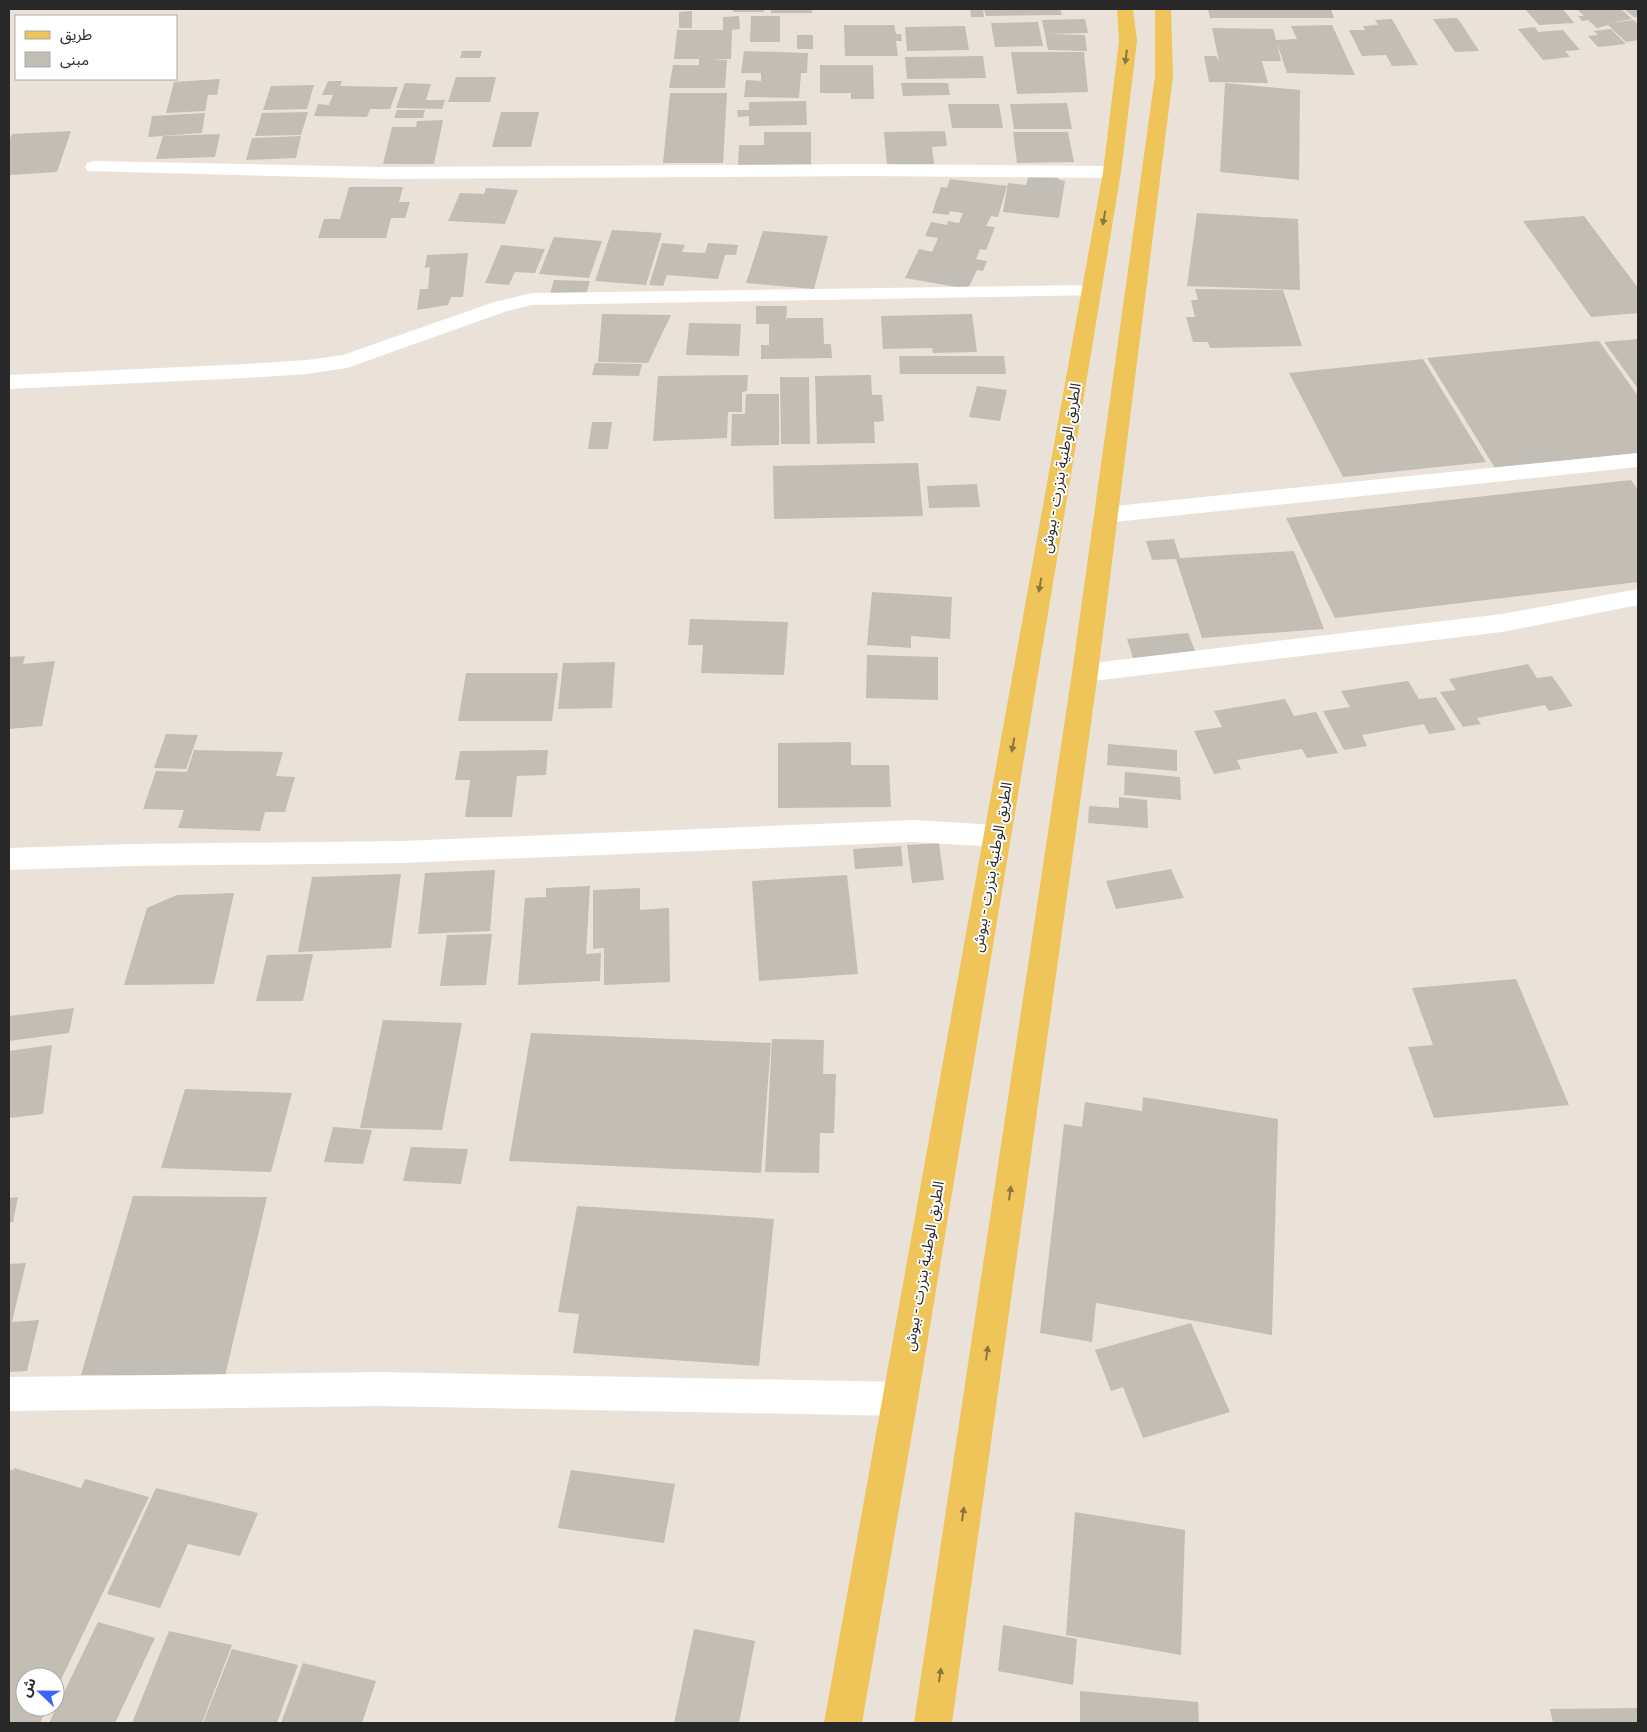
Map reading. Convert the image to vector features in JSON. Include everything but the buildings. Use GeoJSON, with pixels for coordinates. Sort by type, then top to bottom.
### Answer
{"type":"FeatureCollection","features":[{"type":"Feature","properties":{"kind":"main road","name":"الطريق الوطنية بنزرت - ببوش"},"geometry":{"type":"LineString","coordinates":[[843,1723],[901,1399],[1112,172],[1128,41],[1125,9]]}},
{"type":"Feature","properties":{"kind":"main road"},"geometry":{"type":"LineString","coordinates":[[933,1723],[1085,674],[1164,76],[1163,9]]}},
{"type":"Feature","properties":{"kind":"street"},"geometry":{"type":"LineString","coordinates":[[94,167],[384,173],[865,170],[1112,172]]}},
{"type":"Feature","properties":{"kind":"street"},"geometry":{"type":"LineString","coordinates":[[9,382],[255,370],[346,361],[501,306],[532,299],[1091,291]]}},
{"type":"Feature","properties":{"kind":"street"},"geometry":{"type":"LineString","coordinates":[[1105,515],[1638,460]]}},
{"type":"Feature","properties":{"kind":"street"},"geometry":{"type":"LineString","coordinates":[[1085,674],[1502,623],[1638,597]]}},
{"type":"Feature","properties":{"kind":"street"},"geometry":{"type":"LineString","coordinates":[[9,859],[131,855],[402,852],[914,831],[997,836]]}},
{"type":"Feature","properties":{"kind":"street"},"geometry":{"type":"LineString","coordinates":[[9,1394],[51,1396],[379,1389],[901,1399]]}}]}
